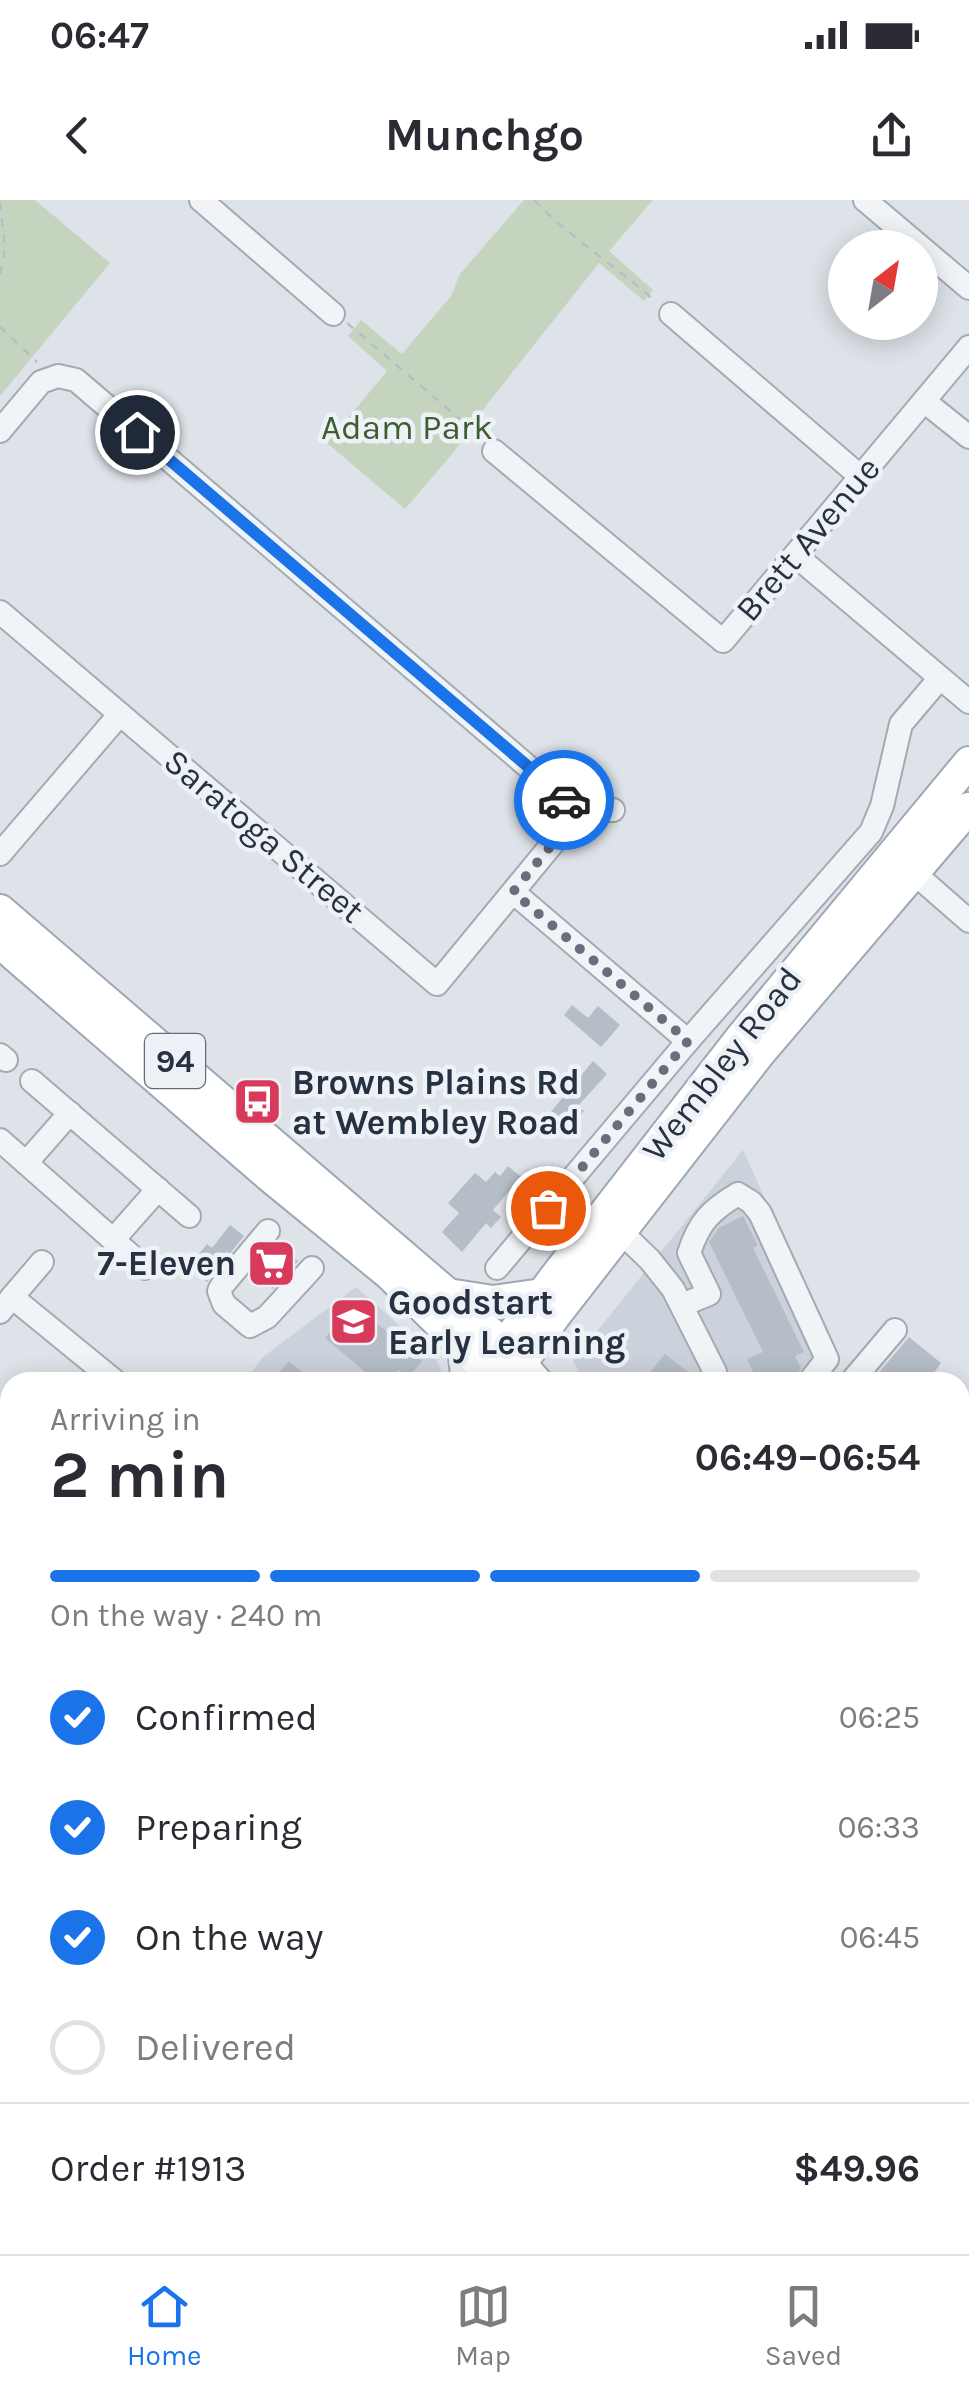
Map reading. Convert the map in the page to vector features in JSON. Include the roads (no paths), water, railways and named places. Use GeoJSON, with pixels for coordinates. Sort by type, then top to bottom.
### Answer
{"type":"FeatureCollection","features":[{"type":"Feature","properties":{"kind":"main road","name":"Wembley Road"},"geometry":{"type":"LineString","coordinates":[[508,1372],[548,1305],[742,1036],[969,762]]}},
{"type":"Feature","properties":{"kind":"main road","name":"Wembley Road"},"geometry":{"type":"LineString","coordinates":[[548,1305],[621,1232],[760,1053],[969,808]]}},
{"type":"Feature","properties":{"kind":"main road","name":"94"},"geometry":{"type":"LineString","coordinates":[[0,910],[448,1294],[508,1372]]}},
{"type":"Feature","properties":{"kind":"main road","name":"94"},"geometry":{"type":"LineString","coordinates":[[0,943],[380,1266],[458,1341],[508,1372]]}},
{"type":"Feature","properties":{"kind":"main road"},"geometry":{"type":"LineString","coordinates":[[403,1257],[416,1278],[508,1372]]}},
{"type":"Feature","properties":{"kind":"main road"},"geometry":{"type":"LineString","coordinates":[[448,1294],[493,1302],[548,1305],[552,1372]]}},
{"type":"Feature","properties":{"kind":"street"},"geometry":{"type":"LineString","coordinates":[[201,200],[334,314]]}},
{"type":"Feature","properties":{"kind":"street"},"geometry":{"type":"LineString","coordinates":[[865,200],[969,288]]}},
{"type":"Feature","properties":{"kind":"street"},"geometry":{"type":"LineString","coordinates":[[671,314],[860,477]]}},
{"type":"Feature","properties":{"kind":"street","name":"Brett Avenue"},"geometry":{"type":"LineString","coordinates":[[494,450],[723,640],[969,348]]}},
{"type":"Feature","properties":{"kind":"street"},"geometry":{"type":"LineString","coordinates":[[0,431],[40,382],[58,376],[76,380],[560,794],[570,811],[567,826],[513,892],[688,1041]]}},
{"type":"Feature","properties":{"kind":"street"},"geometry":{"type":"LineString","coordinates":[[924,400],[969,437]]}},
{"type":"Feature","properties":{"kind":"street"},"geometry":{"type":"LineString","coordinates":[[795,555],[969,702]]}},
{"type":"Feature","properties":{"kind":"street","name":"Saratoga Street"},"geometry":{"type":"LineString","coordinates":[[0,612],[437,984],[513,892]]}},
{"type":"Feature","properties":{"kind":"street","name":"Wembley Road"},"geometry":{"type":"LineString","coordinates":[[497,1268],[870,832],[882,806],[901,724],[940,678]]}},
{"type":"Feature","properties":{"kind":"street"},"geometry":{"type":"LineString","coordinates":[[0,854],[120,714]]}},
{"type":"Feature","properties":{"kind":"street"},"geometry":{"type":"LineString","coordinates":[[570,811],[613,810]]}},
{"type":"Feature","properties":{"kind":"street"},"geometry":{"type":"LineString","coordinates":[[914,873],[969,921]]}},
{"type":"Feature","properties":{"kind":"street"},"geometry":{"type":"LineString","coordinates":[[32,1081],[189,1216]]}},
{"type":"Feature","properties":{"kind":"street"},"geometry":{"type":"LineString","coordinates":[[26,1163],[70,1114]]}},
{"type":"Feature","properties":{"kind":"street"},"geometry":{"type":"LineString","coordinates":[[0,1140],[145,1268]]}},
{"type":"Feature","properties":{"kind":"street"},"geometry":{"type":"LineString","coordinates":[[113,1240],[158,1189]]}},
{"type":"Feature","properties":{"kind":"street"},"geometry":{"type":"LineString","coordinates":[[682,1306],[709,1294],[689,1252],[695,1234],[716,1207],[738,1194],[760,1213],[827,1360],[817,1372]]}},
{"type":"Feature","properties":{"kind":"street"},"geometry":{"type":"LineString","coordinates":[[268,1231],[219,1292],[224,1304],[250,1326],[267,1317],[312,1268]]}},
{"type":"Feature","properties":{"kind":"street"},"geometry":{"type":"LineString","coordinates":[[621,1232],[664,1277],[714,1372]]}},
{"type":"Feature","properties":{"kind":"street"},"geometry":{"type":"LineString","coordinates":[[42,1262],[6,1305],[102,1372]]}},
{"type":"Feature","properties":{"kind":"street"},"geometry":{"type":"LineString","coordinates":[[859,1372],[895,1330]]}},
{"type":"Feature","properties":{"kind":"street"},"geometry":{"type":"LineString","coordinates":[[458,1341],[462,1372]]}},
{"type":"Feature","properties":{"kind":"place","name":"Browns Plains Rd at Wembley Road"},"geometry":{"type":"Point","coordinates":[257,1102]}},
{"type":"Feature","properties":{"kind":"place","name":"7-Eleven"},"geometry":{"type":"Point","coordinates":[271,1263]}},
{"type":"Feature","properties":{"kind":"place","name":"Goodstart Early Learning"},"geometry":{"type":"Point","coordinates":[353,1322]}},
{"type":"Feature","properties":{"kind":"park label","name":"Adam Park"},"geometry":{"type":"Point","coordinates":[407,427]}}]}
